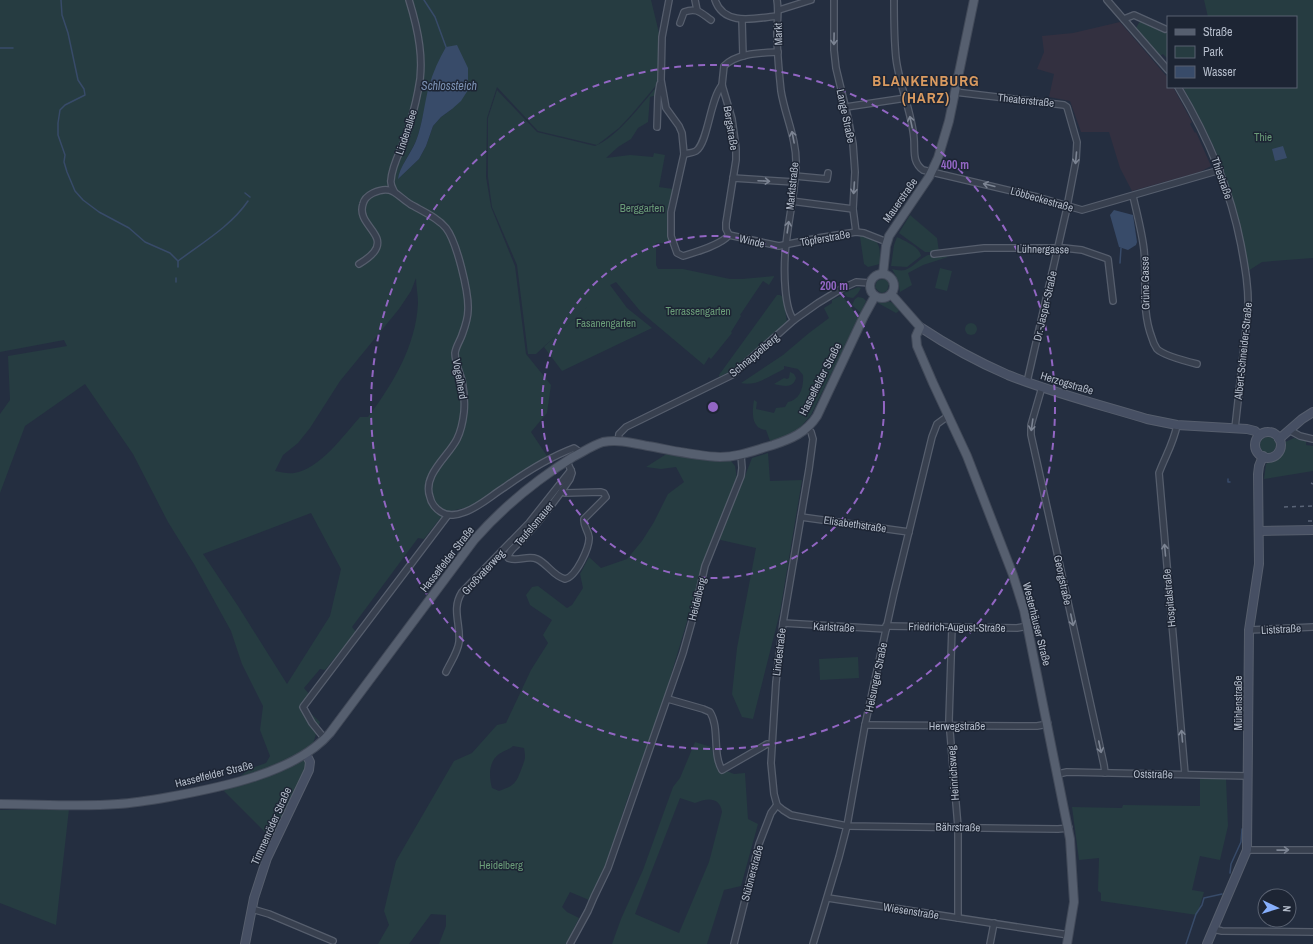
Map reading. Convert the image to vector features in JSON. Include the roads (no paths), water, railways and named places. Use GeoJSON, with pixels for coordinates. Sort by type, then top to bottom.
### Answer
{"type":"FeatureCollection","features":[{"type":"Feature","properties":{"kind":"main road","name":"Mauerstraße"},"geometry":{"type":"LineString","coordinates":[[883,274],[887,242],[892,230],[932,172],[938,158],[947,130],[974,0]]}},
{"type":"Feature","properties":{"kind":"main road"},"geometry":{"type":"LineString","coordinates":[[883,274],[889,276],[894,282],[894,289],[891,294],[882,298],[875,296],[870,289],[870,283],[874,276],[883,274]]}},
{"type":"Feature","properties":{"kind":"main road","name":"Herzogstraße"},"geometry":{"type":"LineString","coordinates":[[891,294],[920,327]]}},
{"type":"Feature","properties":{"kind":"main road","name":"Hasselfelder Straße"},"geometry":{"type":"LineString","coordinates":[[0,804],[107,805],[138,802],[199,791],[237,781],[269,771],[306,754],[325,738],[474,540],[515,499],[567,461],[600,443],[618,441],[726,457],[741,455],[788,440],[802,433],[817,416],[864,316],[875,296]]}},
{"type":"Feature","properties":{"kind":"main road","name":"Westerhäuser Straße"},"geometry":{"type":"LineString","coordinates":[[920,327],[916,336],[917,346],[948,416],[968,456],[1020,596],[1028,626],[1069,828],[1074,910],[1067,944]]}},
{"type":"Feature","properties":{"kind":"street","name":"Lindenallee"},"geometry":{"type":"LineString","coordinates":[[394,191],[390,181],[392,171],[405,138],[419,91],[421,59],[416,28],[409,0]]}},
{"type":"Feature","properties":{"kind":"street"},"geometry":{"type":"LineString","coordinates":[[658,127],[658,96],[661,80],[662,38],[669,0]]}},
{"type":"Feature","properties":{"kind":"street"},"geometry":{"type":"LineString","coordinates":[[695,0],[697,10]]}},
{"type":"Feature","properties":{"kind":"street"},"geometry":{"type":"LineString","coordinates":[[715,0],[718,7],[725,15],[742,20],[743,56]]}},
{"type":"Feature","properties":{"kind":"street"},"geometry":{"type":"LineString","coordinates":[[777,0],[779,10],[777,16]]}},
{"type":"Feature","properties":{"kind":"street"},"geometry":{"type":"LineString","coordinates":[[779,10],[811,0]]}},
{"type":"Feature","properties":{"kind":"street","name":"Lange Straße"},"geometry":{"type":"LineString","coordinates":[[834,0],[834,50],[836,68],[846,107],[852,144],[855,172],[853,209],[856,232]]}},
{"type":"Feature","properties":{"kind":"street"},"geometry":{"type":"LineString","coordinates":[[846,107],[906,98],[897,61],[894,34],[894,0]]}},
{"type":"Feature","properties":{"kind":"street"},"geometry":{"type":"LineString","coordinates":[[1107,0],[1167,69]]}},
{"type":"Feature","properties":{"kind":"street"},"geometry":{"type":"LineString","coordinates":[[680,23],[684,12],[692,9],[697,10],[711,20]]}},
{"type":"Feature","properties":{"kind":"street"},"geometry":{"type":"LineString","coordinates":[[1124,19],[1134,15],[1165,29]]}},
{"type":"Feature","properties":{"kind":"street","name":"Markt"},"geometry":{"type":"LineString","coordinates":[[742,20],[777,16],[778,52],[743,56]]}},
{"type":"Feature","properties":{"kind":"street","name":"Marktstraße"},"geometry":{"type":"LineString","coordinates":[[778,52],[782,97],[795,148],[794,179],[784,260],[786,301],[791,316],[794,320]]}},
{"type":"Feature","properties":{"kind":"street","name":"Bergstraße"},"geometry":{"type":"LineString","coordinates":[[729,235],[726,229],[726,222],[736,160],[735,138],[722,85],[724,66],[733,59],[743,56]]}},
{"type":"Feature","properties":{"kind":"street"},"geometry":{"type":"LineString","coordinates":[[661,80],[666,108],[679,126],[682,133],[684,154],[696,151],[701,145],[711,109],[719,88],[722,85]]}},
{"type":"Feature","properties":{"kind":"street","name":"Thiestraße"},"geometry":{"type":"LineString","coordinates":[[1179,88],[1207,138],[1220,170],[1236,221],[1246,275]]}},
{"type":"Feature","properties":{"kind":"street","name":"Theaterstraße"},"geometry":{"type":"LineString","coordinates":[[955,92],[1057,103],[1066,106],[1075,135],[1077,149],[1076,166],[1067,206]]}},
{"type":"Feature","properties":{"kind":"street","name":"Löbbeckestraße"},"geometry":{"type":"LineString","coordinates":[[906,98],[914,138],[915,160],[919,167],[925,171],[1032,195],[1082,210],[1220,170]]}},
{"type":"Feature","properties":{"kind":"street","name":"Winde"},"geometry":{"type":"LineString","coordinates":[[684,154],[671,212],[671,236],[677,253],[683,256],[724,239],[729,235],[769,245],[785,245]]}},
{"type":"Feature","properties":{"kind":"street"},"geometry":{"type":"LineString","coordinates":[[733,178],[827,179],[828,173]]}},
{"type":"Feature","properties":{"kind":"street"},"geometry":{"type":"LineString","coordinates":[[359,264],[374,252],[377,246],[377,239],[374,231],[364,221],[362,216],[361,211],[364,200],[369,195],[377,192],[387,190],[394,191]]}},
{"type":"Feature","properties":{"kind":"street","name":"Vogelherd"},"geometry":{"type":"LineString","coordinates":[[394,191],[410,204],[429,214],[446,228],[454,244],[468,298],[466,324],[455,353],[464,390],[463,420],[458,438],[439,465],[429,484],[428,493],[431,502],[439,512],[448,515]]}},
{"type":"Feature","properties":{"kind":"street","name":"Grüne Gasse"},"geometry":{"type":"LineString","coordinates":[[1132,196],[1143,240],[1145,260],[1145,311],[1150,333],[1156,348],[1159,350],[1168,355],[1197,364]]}},
{"type":"Feature","properties":{"kind":"street"},"geometry":{"type":"LineString","coordinates":[[791,201],[853,209]]}},
{"type":"Feature","properties":{"kind":"street","name":"Dr.-Jasper-Straße"},"geometry":{"type":"LineString","coordinates":[[1027,382],[1067,206]]}},
{"type":"Feature","properties":{"kind":"street","name":"Töpferstraße"},"geometry":{"type":"LineString","coordinates":[[785,245],[856,232],[864,233],[887,242]]}},
{"type":"Feature","properties":{"kind":"street","name":"Lühnergasse"},"geometry":{"type":"LineString","coordinates":[[934,254],[984,248],[1058,248],[1082,250],[1108,259],[1113,302]]}},
{"type":"Feature","properties":{"kind":"street","name":"Albert-Schneider-Straße"},"geometry":{"type":"LineString","coordinates":[[1235,428],[1248,311],[1246,275]]}},
{"type":"Feature","properties":{"kind":"street","name":"Schnappelberg"},"geometry":{"type":"LineString","coordinates":[[618,441],[619,434],[626,427],[732,375],[794,320],[818,303],[847,286],[859,282],[870,283]]}},
{"type":"Feature","properties":{"kind":"street","name":"Herzogstraße"},"geometry":{"type":"LineString","coordinates":[[920,327],[940,340],[984,363],[1007,374],[1042,387],[1147,419],[1177,425],[1251,430],[1259,435]]}},
{"type":"Feature","properties":{"kind":"street","name":"Georgstraße"},"geometry":{"type":"LineString","coordinates":[[1042,387],[1031,425],[1031,435],[1103,758],[1105,773]]}},
{"type":"Feature","properties":{"kind":"street"},"geometry":{"type":"LineString","coordinates":[[1279,439],[1302,419],[1313,412]]}},
{"type":"Feature","properties":{"kind":"street","name":"Helsunger Straße"},"geometry":{"type":"LineString","coordinates":[[813,944],[828,898],[846,826],[865,725],[886,628],[933,430],[940,420],[948,416]]}},
{"type":"Feature","properties":{"kind":"street","name":"Hospitalstraße"},"geometry":{"type":"LineString","coordinates":[[1177,425],[1159,473],[1185,774]]}},
{"type":"Feature","properties":{"kind":"street","name":"Lindestraße"},"geometry":{"type":"LineString","coordinates":[[777,805],[772,780],[772,745],[776,682],[783,623],[813,439],[811,432],[807,428]]}},
{"type":"Feature","properties":{"kind":"street"},"geometry":{"type":"LineString","coordinates":[[1289,430],[1300,436],[1313,438]]}},
{"type":"Feature","properties":{"kind":"street"},"geometry":{"type":"LineString","coordinates":[[1264,432],[1270,432],[1276,435],[1279,439],[1281,445],[1278,453],[1271,457],[1262,456],[1255,447],[1256,440],[1259,435],[1264,432]]}},
{"type":"Feature","properties":{"kind":"street"},"geometry":{"type":"LineString","coordinates":[[325,738],[312,723],[303,707],[448,515],[457,515],[467,512],[513,481],[562,452],[574,448],[580,453]]}},
{"type":"Feature","properties":{"kind":"street","name":"Heidelberg"},"geometry":{"type":"LineString","coordinates":[[570,944],[588,911],[608,868],[668,699],[694,614],[705,566],[741,476],[741,455]]}},
{"type":"Feature","properties":{"kind":"street","name":"Mühlenstraße"},"geometry":{"type":"LineString","coordinates":[[1207,944],[1247,850],[1249,630],[1258,569],[1258,474],[1262,456]]}},
{"type":"Feature","properties":{"kind":"street"},"geometry":{"type":"LineString","coordinates":[[567,461],[571,470]]}},
{"type":"Feature","properties":{"kind":"street","name":"Teufelsmauer"},"geometry":{"type":"LineString","coordinates":[[562,490],[565,493],[601,492],[606,496],[584,519],[583,522],[589,542],[579,568],[572,576],[565,579],[558,577],[537,559],[521,558],[512,560],[508,558],[508,556],[524,539],[562,490],[572,475],[571,470]]}},
{"type":"Feature","properties":{"kind":"street","name":"Großvaterweg"},"geometry":{"type":"LineString","coordinates":[[446,672],[459,645],[456,606],[462,592],[529,523],[571,470]]}},
{"type":"Feature","properties":{"kind":"street","name":"Elisabethstraße"},"geometry":{"type":"LineString","coordinates":[[801,517],[909,532]]}},
{"type":"Feature","properties":{"kind":"street"},"geometry":{"type":"LineString","coordinates":[[1259,531],[1313,530]]}},
{"type":"Feature","properties":{"kind":"street","name":"Karlstraße"},"geometry":{"type":"LineString","coordinates":[[783,623],[886,628]]}},
{"type":"Feature","properties":{"kind":"street","name":"Friedrich-August-Straße"},"geometry":{"type":"LineString","coordinates":[[886,628],[1017,628],[1028,626]]}},
{"type":"Feature","properties":{"kind":"street","name":"Heinrichsweg"},"geometry":{"type":"LineString","coordinates":[[952,627],[949,726],[958,827],[958,918]]}},
{"type":"Feature","properties":{"kind":"street","name":"Liststraße"},"geometry":{"type":"LineString","coordinates":[[1249,630],[1313,627]]}},
{"type":"Feature","properties":{"kind":"street"},"geometry":{"type":"LineString","coordinates":[[668,699],[710,712],[714,721],[718,761],[722,770],[767,744],[772,745]]}},
{"type":"Feature","properties":{"kind":"street","name":"Herwegstraße"},"geometry":{"type":"LineString","coordinates":[[865,725],[1037,726],[1048,724]]}},
{"type":"Feature","properties":{"kind":"street","name":"Timmenröder Straße"},"geometry":{"type":"LineString","coordinates":[[245,944],[257,887],[267,858],[309,770],[310,762],[306,754]]}},
{"type":"Feature","properties":{"kind":"street","name":"Oststraße"},"geometry":{"type":"LineString","coordinates":[[1058,774],[1067,772],[1248,776]]}},
{"type":"Feature","properties":{"kind":"street"},"geometry":{"type":"LineString","coordinates":[[777,805],[791,815],[846,826]]}},
{"type":"Feature","properties":{"kind":"street","name":"Stübnerstraße"},"geometry":{"type":"LineString","coordinates":[[734,944],[759,844],[771,813],[777,805]]}},
{"type":"Feature","properties":{"kind":"street","name":"Bährstraße"},"geometry":{"type":"LineString","coordinates":[[846,826],[1069,828]]}},
{"type":"Feature","properties":{"kind":"street"},"geometry":{"type":"LineString","coordinates":[[1247,850],[1313,850]]}},
{"type":"Feature","properties":{"kind":"street","name":"Wiesenstraße"},"geometry":{"type":"LineString","coordinates":[[828,898],[1069,935]]}},
{"type":"Feature","properties":{"kind":"street"},"geometry":{"type":"LineString","coordinates":[[252,909],[270,914],[333,941]]}},
{"type":"Feature","properties":{"kind":"street"},"geometry":{"type":"LineString","coordinates":[[990,944],[994,923]]}},
{"type":"Feature","properties":{"kind":"street"},"geometry":{"type":"LineString","coordinates":[[1213,929],[1219,931],[1313,932]]}},
{"type":"Feature","properties":{"kind":"water","name":"Schlossteich"},"geometry":{"type":"Polygon","coordinates":[[[457,45],[468,68],[468,90],[461,101],[441,117],[433,126],[426,146],[419,159],[398,179],[416,141],[429,86],[436,66],[446,47],[457,45]]]}},
{"type":"Feature","properties":{"kind":"water"},"geometry":{"type":"Polygon","coordinates":[[[1283,146],[1287,158],[1275,161],[1272,149],[1283,146]]]}},
{"type":"Feature","properties":{"kind":"water"},"geometry":{"type":"Polygon","coordinates":[[[1114,210],[1133,215],[1137,242],[1136,245],[1128,250],[1119,247],[1110,215],[1114,210]]]}},
{"type":"Feature","properties":{"kind":"waterway"},"geometry":{"type":"LineString","coordinates":[[61,0],[62,15],[68,33],[78,80],[84,89],[85,95],[65,105],[60,110],[58,123],[58,135],[65,155],[64,162],[75,191],[83,200],[99,212],[129,228],[145,242],[170,253],[178,261],[178,267]]}},
{"type":"Feature","properties":{"kind":"waterway"},"geometry":{"type":"LineString","coordinates":[[424,0],[435,17],[446,47]]}},
{"type":"Feature","properties":{"kind":"waterway"},"geometry":{"type":"LineString","coordinates":[[0,48],[13,48]]}},
{"type":"Feature","properties":{"kind":"waterway"},"geometry":{"type":"LineString","coordinates":[[245,193],[250,197]]}},
{"type":"Feature","properties":{"kind":"waterway"},"geometry":{"type":"LineString","coordinates":[[178,261],[225,226],[248,201]]}},
{"type":"Feature","properties":{"kind":"waterway"},"geometry":{"type":"LineString","coordinates":[[1120,263],[1121,248]]}},
{"type":"Feature","properties":{"kind":"waterway"},"geometry":{"type":"LineString","coordinates":[[1228,479],[1228,482],[1230,482]]}},
{"type":"Feature","properties":{"kind":"waterway"},"geometry":{"type":"LineString","coordinates":[[1230,873],[1231,864],[1241,842],[1242,829]]}},
{"type":"Feature","properties":{"kind":"waterway"},"geometry":{"type":"LineString","coordinates":[[1186,944],[1196,914],[1202,905],[1204,898],[1222,894]]}},
{"type":"Feature","properties":{"kind":"railway"},"geometry":{"type":"LineString","coordinates":[[1284,507],[1313,506]]}},
{"type":"Feature","properties":{"kind":"railway"},"geometry":{"type":"LineString","coordinates":[[1308,521],[1313,521]]}},
{"type":"Feature","properties":{"kind":"district","name":"BLANKENBURG (HARZ)"},"geometry":{"type":"Point","coordinates":[926,88]}},
{"type":"Feature","properties":{"kind":"park label","name":"Thie"},"geometry":{"type":"Point","coordinates":[1263,137]}},
{"type":"Feature","properties":{"kind":"park label","name":"Berggarten"},"geometry":{"type":"Point","coordinates":[642,208]}},
{"type":"Feature","properties":{"kind":"park label","name":"Terrassengarten"},"geometry":{"type":"Point","coordinates":[698,311]}},
{"type":"Feature","properties":{"kind":"park label","name":"Fasanengarten"},"geometry":{"type":"Point","coordinates":[606,323]}}]}
